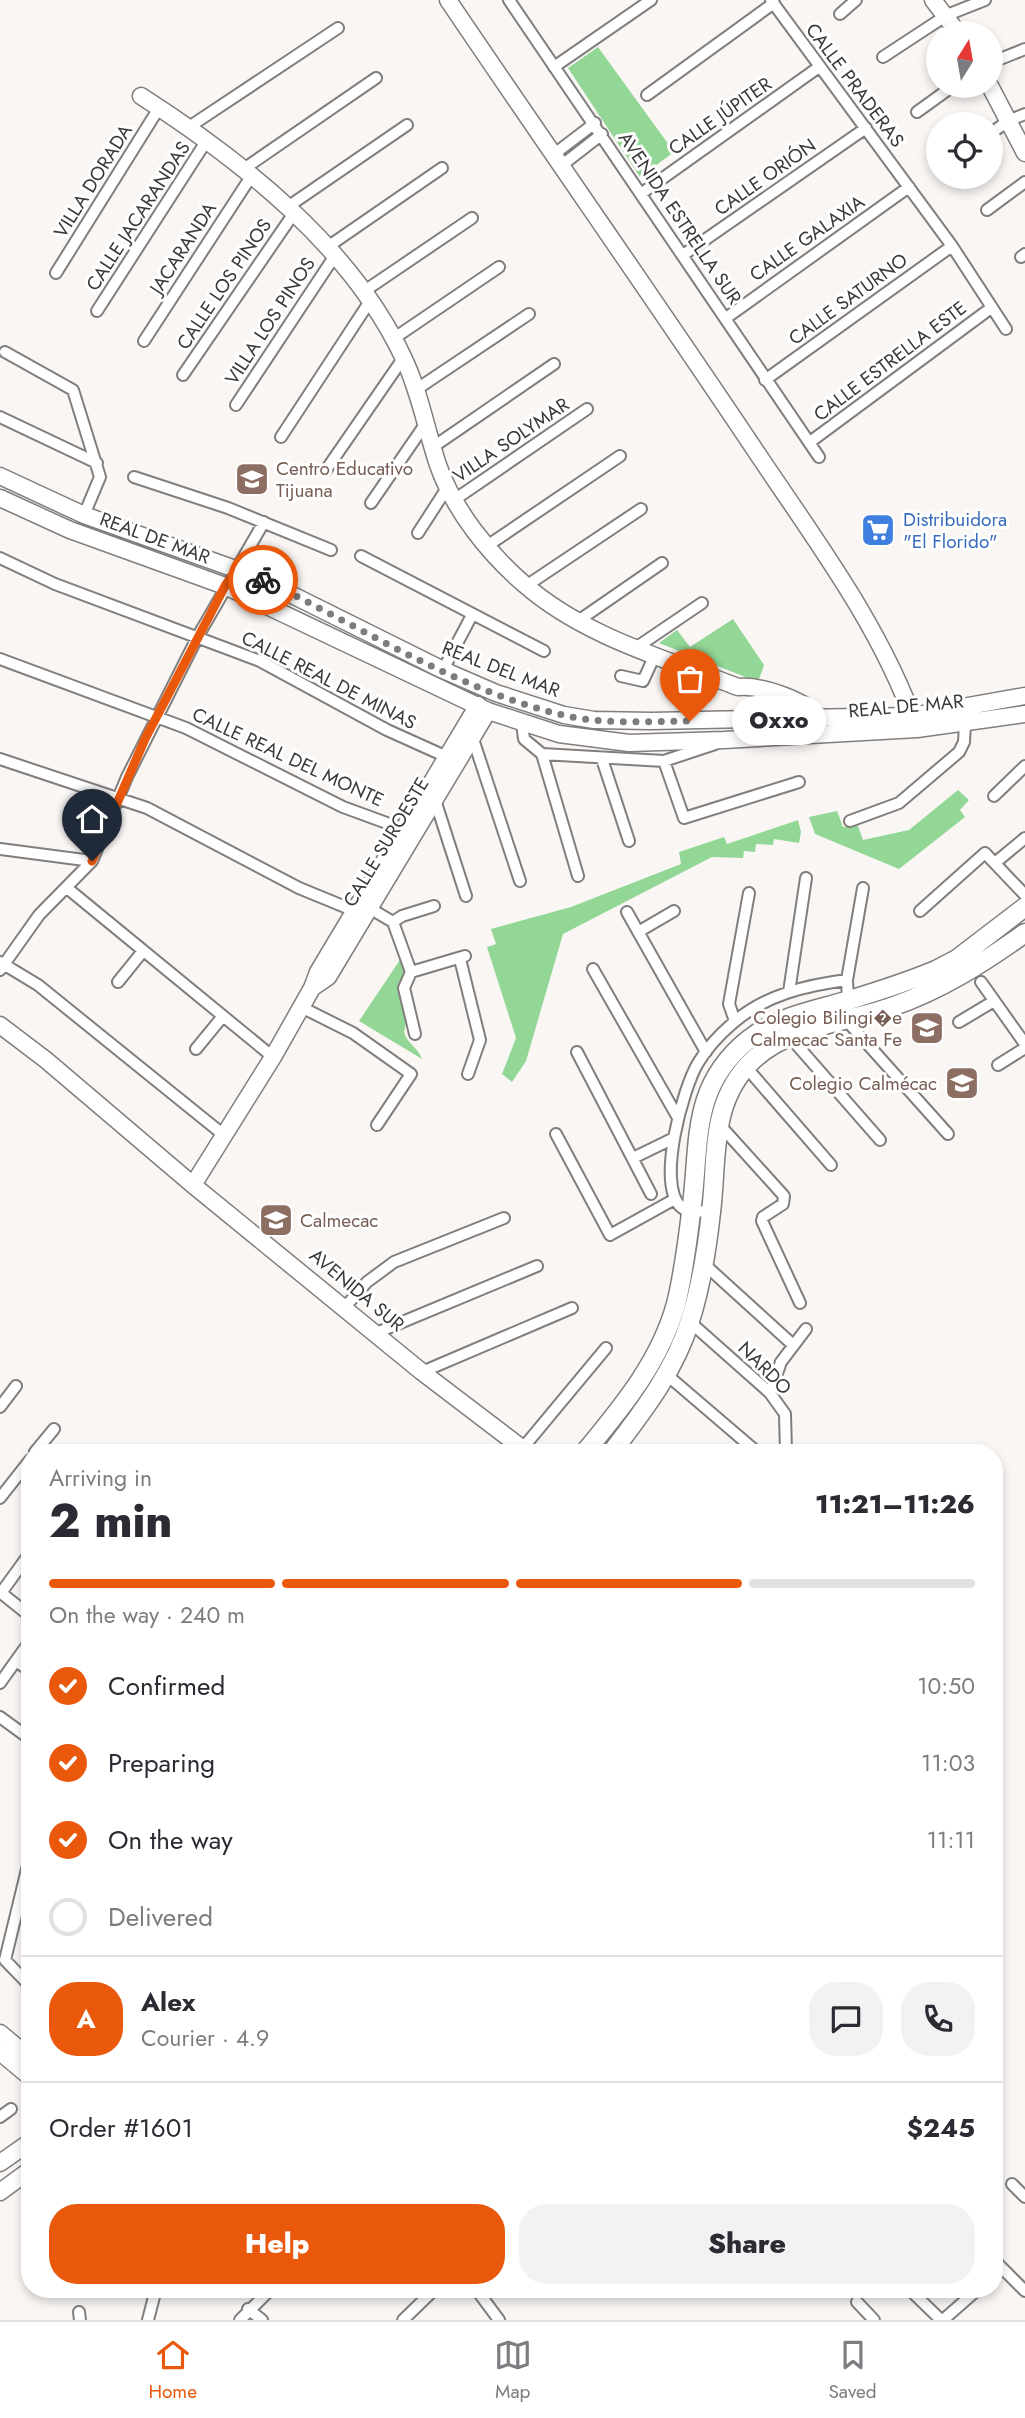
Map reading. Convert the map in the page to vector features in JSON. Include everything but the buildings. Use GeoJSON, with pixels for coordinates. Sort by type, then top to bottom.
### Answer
{"type":"FeatureCollection","features":[{"type":"Feature","properties":{"kind":"main road"},"geometry":{"type":"LineString","coordinates":[[592,1444],[635,1392],[660,1344],[675,1306],[691,1212],[701,1113],[706,1096],[727,1063],[747,1040],[769,1026],[936,970],[957,959],[1025,907]]}},
{"type":"Feature","properties":{"kind":"main road"},"geometry":{"type":"LineString","coordinates":[[618,1444],[653,1399],[667,1375],[690,1322],[704,1264],[712,1211],[718,1123],[728,1093],[746,1067],[764,1051],[789,1036],[847,1021],[937,988],[970,971],[1025,933]]}},
{"type":"Feature","properties":{"kind":"street"},"geometry":{"type":"LineString","coordinates":[[448,0],[632,265],[828,560],[864,619],[915,722]]}},
{"type":"Feature","properties":{"kind":"street"},"geometry":{"type":"LineString","coordinates":[[554,67],[651,0]]}},
{"type":"Feature","properties":{"kind":"street"},"geometry":{"type":"LineString","coordinates":[[840,14],[856,0]]}},
{"type":"Feature","properties":{"kind":"street"},"geometry":{"type":"LineString","coordinates":[[933,0],[951,21]]}},
{"type":"Feature","properties":{"kind":"street"},"geometry":{"type":"LineString","coordinates":[[883,57],[947,15],[985,0]]}},
{"type":"Feature","properties":{"kind":"street","name":"AVENIDA ESTRELLA SUR"},"geometry":{"type":"LineString","coordinates":[[513,2],[554,67],[595,123],[819,457]]}},
{"type":"Feature","properties":{"kind":"street"},"geometry":{"type":"LineString","coordinates":[[646,95],[773,2]]}},
{"type":"Feature","properties":{"kind":"street","name":"CALLE PRADERAS"},"geometry":{"type":"LineString","coordinates":[[773,2],[909,187],[1006,329]]}},
{"type":"Feature","properties":{"kind":"street"},"geometry":{"type":"LineString","coordinates":[[189,127],[338,28]]}},
{"type":"Feature","properties":{"kind":"street"},"geometry":{"type":"LineString","coordinates":[[1003,58],[1025,49]]}},
{"type":"Feature","properties":{"kind":"street","name":"CALLE JÚPITER"},"geometry":{"type":"LineString","coordinates":[[642,193],[819,67]]}},
{"type":"Feature","properties":{"kind":"street"},"geometry":{"type":"LineString","coordinates":[[249,172],[376,78]]}},
{"type":"Feature","properties":{"kind":"street"},"geometry":{"type":"LineString","coordinates":[[141,96],[208,140],[291,209],[366,297],[404,357],[451,494],[487,545],[526,586],[578,621],[655,655],[738,687],[748,686],[804,705],[823,734]]}},
{"type":"Feature","properties":{"kind":"street"},"geometry":{"type":"LineString","coordinates":[[917,112],[936,98]]}},
{"type":"Feature","properties":{"kind":"street"},"geometry":{"type":"LineString","coordinates":[[997,98],[1025,153]]}},
{"type":"Feature","properties":{"kind":"street","name":"VILLA DORADA"},"geometry":{"type":"LineString","coordinates":[[56,273],[159,108]]}},
{"type":"Feature","properties":{"kind":"street"},"geometry":{"type":"LineString","coordinates":[[1003,125],[1025,114]]}},
{"type":"Feature","properties":{"kind":"street"},"geometry":{"type":"LineString","coordinates":[[557,160],[595,123]]}},
{"type":"Feature","properties":{"kind":"street"},"geometry":{"type":"LineString","coordinates":[[291,209],[407,125]]}},
{"type":"Feature","properties":{"kind":"street","name":"CALLE ORIÓN"},"geometry":{"type":"LineString","coordinates":[[683,255],[866,128]]}},
{"type":"Feature","properties":{"kind":"street"},"geometry":{"type":"LineString","coordinates":[[557,160],[602,134]]}},
{"type":"Feature","properties":{"kind":"street","name":"CALLE JACARANDAS"},"geometry":{"type":"LineString","coordinates":[[97,310],[208,140]]}},
{"type":"Feature","properties":{"kind":"street"},"geometry":{"type":"LineString","coordinates":[[330,252],[442,168]]}},
{"type":"Feature","properties":{"kind":"street","name":"JACARANDA"},"geometry":{"type":"LineString","coordinates":[[144,341],[249,172]]}},
{"type":"Feature","properties":{"kind":"street"},"geometry":{"type":"LineString","coordinates":[[987,209],[1025,182]]}},
{"type":"Feature","properties":{"kind":"street","name":"CALLE GALAXIA"},"geometry":{"type":"LineString","coordinates":[[726,318],[909,187]]}},
{"type":"Feature","properties":{"kind":"street","name":"CALLE LOS PINOS"},"geometry":{"type":"LineString","coordinates":[[183,375],[291,209]]}},
{"type":"Feature","properties":{"kind":"street"},"geometry":{"type":"LineString","coordinates":[[282,438],[366,297],[472,218]]}},
{"type":"Feature","properties":{"kind":"street","name":"CALLE SATURNO"},"geometry":{"type":"LineString","coordinates":[[765,380],[951,246]]}},
{"type":"Feature","properties":{"kind":"street","name":"VILLA LOS PINOS"},"geometry":{"type":"LineString","coordinates":[[236,405],[330,252]]}},
{"type":"Feature","properties":{"kind":"street"},"geometry":{"type":"LineString","coordinates":[[393,339],[499,267]]}},
{"type":"Feature","properties":{"kind":"street","name":"CALLE ESTRELLA ESTE"},"geometry":{"type":"LineString","coordinates":[[810,442],[991,308]]}},
{"type":"Feature","properties":{"kind":"street"},"geometry":{"type":"LineString","coordinates":[[417,389],[529,314]]}},
{"type":"Feature","properties":{"kind":"street"},"geometry":{"type":"LineString","coordinates":[[5,352],[73,390],[97,463],[100,481],[84,515]]}},
{"type":"Feature","properties":{"kind":"street"},"geometry":{"type":"LineString","coordinates":[[326,470],[404,357]]}},
{"type":"Feature","properties":{"kind":"street"},"geometry":{"type":"LineString","coordinates":[[433,447],[554,364]]}},
{"type":"Feature","properties":{"kind":"street","name":"VILLA SOLYMAR"},"geometry":{"type":"LineString","coordinates":[[451,494],[587,409]]}},
{"type":"Feature","properties":{"kind":"street"},"geometry":{"type":"LineString","coordinates":[[0,416],[97,463]]}},
{"type":"Feature","properties":{"kind":"street"},"geometry":{"type":"LineString","coordinates":[[371,503],[426,423]]}},
{"type":"Feature","properties":{"kind":"street"},"geometry":{"type":"LineString","coordinates":[[487,545],[620,456]]}},
{"type":"Feature","properties":{"kind":"street","name":"REAL DEL MAR"},"geometry":{"type":"LineString","coordinates":[[0,476],[84,515],[237,568],[443,670],[533,706],[594,720],[813,717],[915,722],[1025,696]]}},
{"type":"Feature","properties":{"kind":"street"},"geometry":{"type":"LineString","coordinates":[[134,477],[264,522],[331,550]]}},
{"type":"Feature","properties":{"kind":"street"},"geometry":{"type":"LineString","coordinates":[[418,533],[451,494]]}},
{"type":"Feature","properties":{"kind":"street","name":"REAL DE MAR"},"geometry":{"type":"LineString","coordinates":[[0,498],[70,530],[225,586],[483,708],[522,723],[590,740],[629,743],[724,740],[823,734],[915,722],[965,723],[1025,714]]}},
{"type":"Feature","properties":{"kind":"street"},"geometry":{"type":"LineString","coordinates":[[526,586],[641,509]]}},
{"type":"Feature","properties":{"kind":"street"},"geometry":{"type":"LineString","coordinates":[[225,1136],[38,985],[1,965],[39,915],[92,861],[118,797],[198,636],[264,522]]}},
{"type":"Feature","properties":{"kind":"street"},"geometry":{"type":"LineString","coordinates":[[361,556],[544,651]]}},
{"type":"Feature","properties":{"kind":"street","name":"CALLE REAL DE MINAS"},"geometry":{"type":"LineString","coordinates":[[0,558],[55,584],[260,661],[387,730],[447,757]]}},
{"type":"Feature","properties":{"kind":"street"},"geometry":{"type":"LineString","coordinates":[[578,621],[662,563]]}},
{"type":"Feature","properties":{"kind":"street"},"geometry":{"type":"LineString","coordinates":[[637,647],[702,603]]}},
{"type":"Feature","properties":{"kind":"street"},"geometry":{"type":"LineString","coordinates":[[443,670],[472,615]]}},
{"type":"Feature","properties":{"kind":"street"},"geometry":{"type":"LineString","coordinates":[[621,676],[643,681],[655,655]]}},
{"type":"Feature","properties":{"kind":"street","name":"CALLE REAL DEL MONTE"},"geometry":{"type":"LineString","coordinates":[[0,659],[158,717],[226,746],[343,807],[403,829]]}},
{"type":"Feature","properties":{"kind":"street","name":"CALLE SUROESTE"},"geometry":{"type":"LineString","coordinates":[[363,910],[473,739],[483,708]]}},
{"type":"Feature","properties":{"kind":"street","name":"CALLE SUROESTE"},"geometry":{"type":"LineString","coordinates":[[193,1185],[273,1057],[312,988],[328,977],[403,829],[447,757],[483,708]]}},
{"type":"Feature","properties":{"kind":"street"},"geometry":{"type":"LineString","coordinates":[[522,723],[524,739],[542,754],[578,876]]}},
{"type":"Feature","properties":{"kind":"street"},"geometry":{"type":"LineString","coordinates":[[850,821],[899,803],[959,752],[964,742],[965,723]]}},
{"type":"Feature","properties":{"kind":"street"},"geometry":{"type":"LineString","coordinates":[[473,739],[520,881]]}},
{"type":"Feature","properties":{"kind":"street"},"geometry":{"type":"LineString","coordinates":[[542,754],[664,761],[724,740]]}},
{"type":"Feature","properties":{"kind":"street"},"geometry":{"type":"LineString","coordinates":[[0,759],[118,797],[182,824],[319,897],[393,922],[411,972],[404,988],[415,1034]]}},
{"type":"Feature","properties":{"kind":"street"},"geometry":{"type":"LineString","coordinates":[[602,759],[629,841]]}},
{"type":"Feature","properties":{"kind":"street"},"geometry":{"type":"LineString","coordinates":[[664,761],[682,818],[799,782]]}},
{"type":"Feature","properties":{"kind":"street"},"geometry":{"type":"LineString","coordinates":[[993,796],[1025,766]]}},
{"type":"Feature","properties":{"kind":"street"},"geometry":{"type":"LineString","coordinates":[[435,800],[466,895]]}},
{"type":"Feature","properties":{"kind":"street"},"geometry":{"type":"LineString","coordinates":[[996,862],[1025,838]]}},
{"type":"Feature","properties":{"kind":"street"},"geometry":{"type":"LineString","coordinates":[[0,849],[92,861]]}},
{"type":"Feature","properties":{"kind":"street"},"geometry":{"type":"LineString","coordinates":[[920,911],[983,855],[988,854],[1025,895]]}},
{"type":"Feature","properties":{"kind":"street"},"geometry":{"type":"LineString","coordinates":[[789,992],[806,877]]}},
{"type":"Feature","properties":{"kind":"street"},"geometry":{"type":"LineString","coordinates":[[67,888],[273,1057]]}},
{"type":"Feature","properties":{"kind":"street"},"geometry":{"type":"LineString","coordinates":[[848,1000],[847,980],[863,888]]}},
{"type":"Feature","properties":{"kind":"street"},"geometry":{"type":"LineString","coordinates":[[735,1021],[729,1004],[749,893]]}},
{"type":"Feature","properties":{"kind":"street"},"geometry":{"type":"LineString","coordinates":[[393,922],[434,906]]}},
{"type":"Feature","properties":{"kind":"street"},"geometry":{"type":"LineString","coordinates":[[638,932],[674,911]]}},
{"type":"Feature","properties":{"kind":"street"},"geometry":{"type":"LineString","coordinates":[[627,912],[706,1052]]}},
{"type":"Feature","properties":{"kind":"street"},"geometry":{"type":"LineString","coordinates":[[118,982],[143,951]]}},
{"type":"Feature","properties":{"kind":"street"},"geometry":{"type":"LineString","coordinates":[[411,972],[462,958],[480,1040],[468,1074]]}},
{"type":"Feature","properties":{"kind":"street"},"geometry":{"type":"LineString","coordinates":[[593,969],[677,1116]]}},
{"type":"Feature","properties":{"kind":"street"},"geometry":{"type":"LineString","coordinates":[[712,1211],[691,1212],[681,1208],[675,1199],[672,1139],[686,1087],[706,1052],[735,1021],[765,1002],[789,992],[847,980]]}},
{"type":"Feature","properties":{"kind":"street"},"geometry":{"type":"LineString","coordinates":[[981,982],[1025,1046],[998,1065]]}},
{"type":"Feature","properties":{"kind":"street"},"geometry":{"type":"LineString","coordinates":[[959,1022],[994,1001]]}},
{"type":"Feature","properties":{"kind":"street"},"geometry":{"type":"LineString","coordinates":[[301,1007],[353,1033],[411,1074],[377,1125]]}},
{"type":"Feature","properties":{"kind":"street"},"geometry":{"type":"LineString","coordinates":[[196,1049],[223,1016]]}},
{"type":"Feature","properties":{"kind":"street"},"geometry":{"type":"LineString","coordinates":[[847,1021],[948,1134]]}},
{"type":"Feature","properties":{"kind":"street","name":"AVENIDA SUR"},"geometry":{"type":"LineString","coordinates":[[0,1025],[46,1060],[193,1185],[422,1372],[516,1444]]}},
{"type":"Feature","properties":{"kind":"street"},"geometry":{"type":"LineString","coordinates":[[789,1036],[880,1140]]}},
{"type":"Feature","properties":{"kind":"street"},"geometry":{"type":"LineString","coordinates":[[577,1052],[651,1194]]}},
{"type":"Feature","properties":{"kind":"street"},"geometry":{"type":"LineString","coordinates":[[746,1067],[831,1165]]}},
{"type":"Feature","properties":{"kind":"street"},"geometry":{"type":"LineString","coordinates":[[718,1123],[784,1196],[783,1203],[762,1221],[800,1303]]}},
{"type":"Feature","properties":{"kind":"street"},"geometry":{"type":"LineString","coordinates":[[556,1134],[610,1235],[675,1199]]}},
{"type":"Feature","properties":{"kind":"street"},"geometry":{"type":"LineString","coordinates":[[633,1158],[672,1139]]}},
{"type":"Feature","properties":{"kind":"street"},"geometry":{"type":"LineString","coordinates":[[345,1307],[367,1282],[394,1262],[504,1218]]}},
{"type":"Feature","properties":{"kind":"street"},"geometry":{"type":"LineString","coordinates":[[704,1264],[792,1344]]}},
{"type":"Feature","properties":{"kind":"street"},"geometry":{"type":"LineString","coordinates":[[376,1332],[537,1266]]}},
{"type":"Feature","properties":{"kind":"street"},"geometry":{"type":"LineString","coordinates":[[422,1372],[572,1308]]}},
{"type":"Feature","properties":{"kind":"street","name":"NARDO"},"geometry":{"type":"LineString","coordinates":[[690,1322],[770,1393],[785,1414],[786,1444]]}},
{"type":"Feature","properties":{"kind":"street"},"geometry":{"type":"LineString","coordinates":[[770,1393],[781,1362],[792,1344],[806,1329]]}},
{"type":"Feature","properties":{"kind":"street"},"geometry":{"type":"LineString","coordinates":[[531,1444],[606,1348]]}},
{"type":"Feature","properties":{"kind":"street"},"geometry":{"type":"LineString","coordinates":[[667,1375],[748,1444]]}},
{"type":"Feature","properties":{"kind":"street"},"geometry":{"type":"LineString","coordinates":[[0,1407],[16,1386]]}},
{"type":"Feature","properties":{"kind":"street"},"geometry":{"type":"LineString","coordinates":[[42,1444],[54,1429]]}},
{"type":"Feature","properties":{"kind":"street"},"geometry":{"type":"LineString","coordinates":[[0,1498],[21,1471]]}},
{"type":"Feature","properties":{"kind":"street"},"geometry":{"type":"LineString","coordinates":[[21,1565],[0,1592],[21,1609]]}},
{"type":"Feature","properties":{"kind":"street"},"geometry":{"type":"LineString","coordinates":[[0,1683],[21,1654]]}},
{"type":"Feature","properties":{"kind":"street"},"geometry":{"type":"LineString","coordinates":[[16,1661],[21,1665]]}},
{"type":"Feature","properties":{"kind":"street"},"geometry":{"type":"LineString","coordinates":[[0,1717],[21,1732]]}},
{"type":"Feature","properties":{"kind":"street"},"geometry":{"type":"LineString","coordinates":[[21,1894],[5,1960],[21,1977]]}},
{"type":"Feature","properties":{"kind":"street"},"geometry":{"type":"LineString","coordinates":[[0,2033],[21,2050]]}},
{"type":"Feature","properties":{"kind":"street"},"geometry":{"type":"LineString","coordinates":[[0,2052],[21,2070]]}},
{"type":"Feature","properties":{"kind":"street"},"geometry":{"type":"LineString","coordinates":[[0,2117],[11,2109]]}},
{"type":"Feature","properties":{"kind":"street"},"geometry":{"type":"LineString","coordinates":[[0,2163],[21,2148]]}},
{"type":"Feature","properties":{"kind":"street"},"geometry":{"type":"LineString","coordinates":[[0,2192],[21,2177]]}},
{"type":"Feature","properties":{"kind":"street"},"geometry":{"type":"LineString","coordinates":[[1012,2184],[1025,2197]]}},
{"type":"Feature","properties":{"kind":"street"},"geometry":{"type":"LineString","coordinates":[[1003,2269],[1025,2291]]}},
{"type":"Feature","properties":{"kind":"street"},"geometry":{"type":"LineString","coordinates":[[148,2320],[154,2298]]}},
{"type":"Feature","properties":{"kind":"street"},"geometry":{"type":"LineString","coordinates":[[240,2320],[261,2298]]}},
{"type":"Feature","properties":{"kind":"street"},"geometry":{"type":"LineString","coordinates":[[403,2320],[426,2298]]}},
{"type":"Feature","properties":{"kind":"street"},"geometry":{"type":"LineString","coordinates":[[483,2298],[499,2320]]}},
{"type":"Feature","properties":{"kind":"street"},"geometry":{"type":"LineString","coordinates":[[919,2298],[942,2320],[968,2298]]}},
{"type":"Feature","properties":{"kind":"street"},"geometry":{"type":"LineString","coordinates":[[857,2302],[874,2320]]}},
{"type":"Feature","properties":{"kind":"street"},"geometry":{"type":"LineString","coordinates":[[248,2309],[262,2320]]}},
{"type":"Feature","properties":{"kind":"green space"},"geometry":{"type":"Polygon","coordinates":[[[598,47],[674,152],[640,177],[568,68],[598,47]]]}},
{"type":"Feature","properties":{"kind":"green space"},"geometry":{"type":"Polygon","coordinates":[[[733,619],[764,665],[758,682],[659,643],[677,630],[690,647],[733,619]]]}},
{"type":"Feature","properties":{"kind":"green space"},"geometry":{"type":"Polygon","coordinates":[[[958,790],[969,800],[960,810],[965,817],[899,869],[815,834],[809,817],[837,811],[843,827],[858,826],[863,840],[909,830],[958,790]]]}},
{"type":"Feature","properties":{"kind":"green space"},"geometry":{"type":"Polygon","coordinates":[[[798,820],[801,832],[799,843],[774,839],[773,845],[756,844],[755,852],[744,851],[743,858],[712,857],[563,934],[526,1061],[512,1082],[502,1074],[516,1038],[487,947],[496,944],[491,929],[571,907],[681,864],[679,852],[724,837],[727,844],[798,820]]]}},
{"type":"Feature","properties":{"kind":"green space"},"geometry":{"type":"Polygon","coordinates":[[[404,954],[409,968],[402,987],[406,1023],[404,1032],[422,1059],[359,1021],[404,954]]]}},
{"type":"Feature","properties":{"kind":"way so far"},"geometry":{"type":"LineString","coordinates":[[263,580],[443,670],[533,706],[594,720],[690,721]]}},
{"type":"Feature","properties":{"kind":"place","name":"Centro Educativo Tijuana"},"geometry":{"type":"Point","coordinates":[252,479]}},
{"type":"Feature","properties":{"kind":"place","name":"Distribuidora \"El Florido\""},"geometry":{"type":"Point","coordinates":[878,530]}},
{"type":"Feature","properties":{"kind":"place","name":"Oxxo"},"geometry":{"type":"Point","coordinates":[690,721]}},
{"type":"Feature","properties":{"kind":"place","name":"Colegio Bilingi�e Calmecac Santa Fe"},"geometry":{"type":"Point","coordinates":[927,1028]}},
{"type":"Feature","properties":{"kind":"place","name":"Colegio Calmécac"},"geometry":{"type":"Point","coordinates":[962,1083]}},
{"type":"Feature","properties":{"kind":"place","name":"Calmecac"},"geometry":{"type":"Point","coordinates":[276,1220]}},
{"type":"Feature","properties":{"kind":"route"},"geometry":{"type":"LineString","coordinates":[[92,861],[145,739],[225,586],[237,568],[263,580]]}}]}
